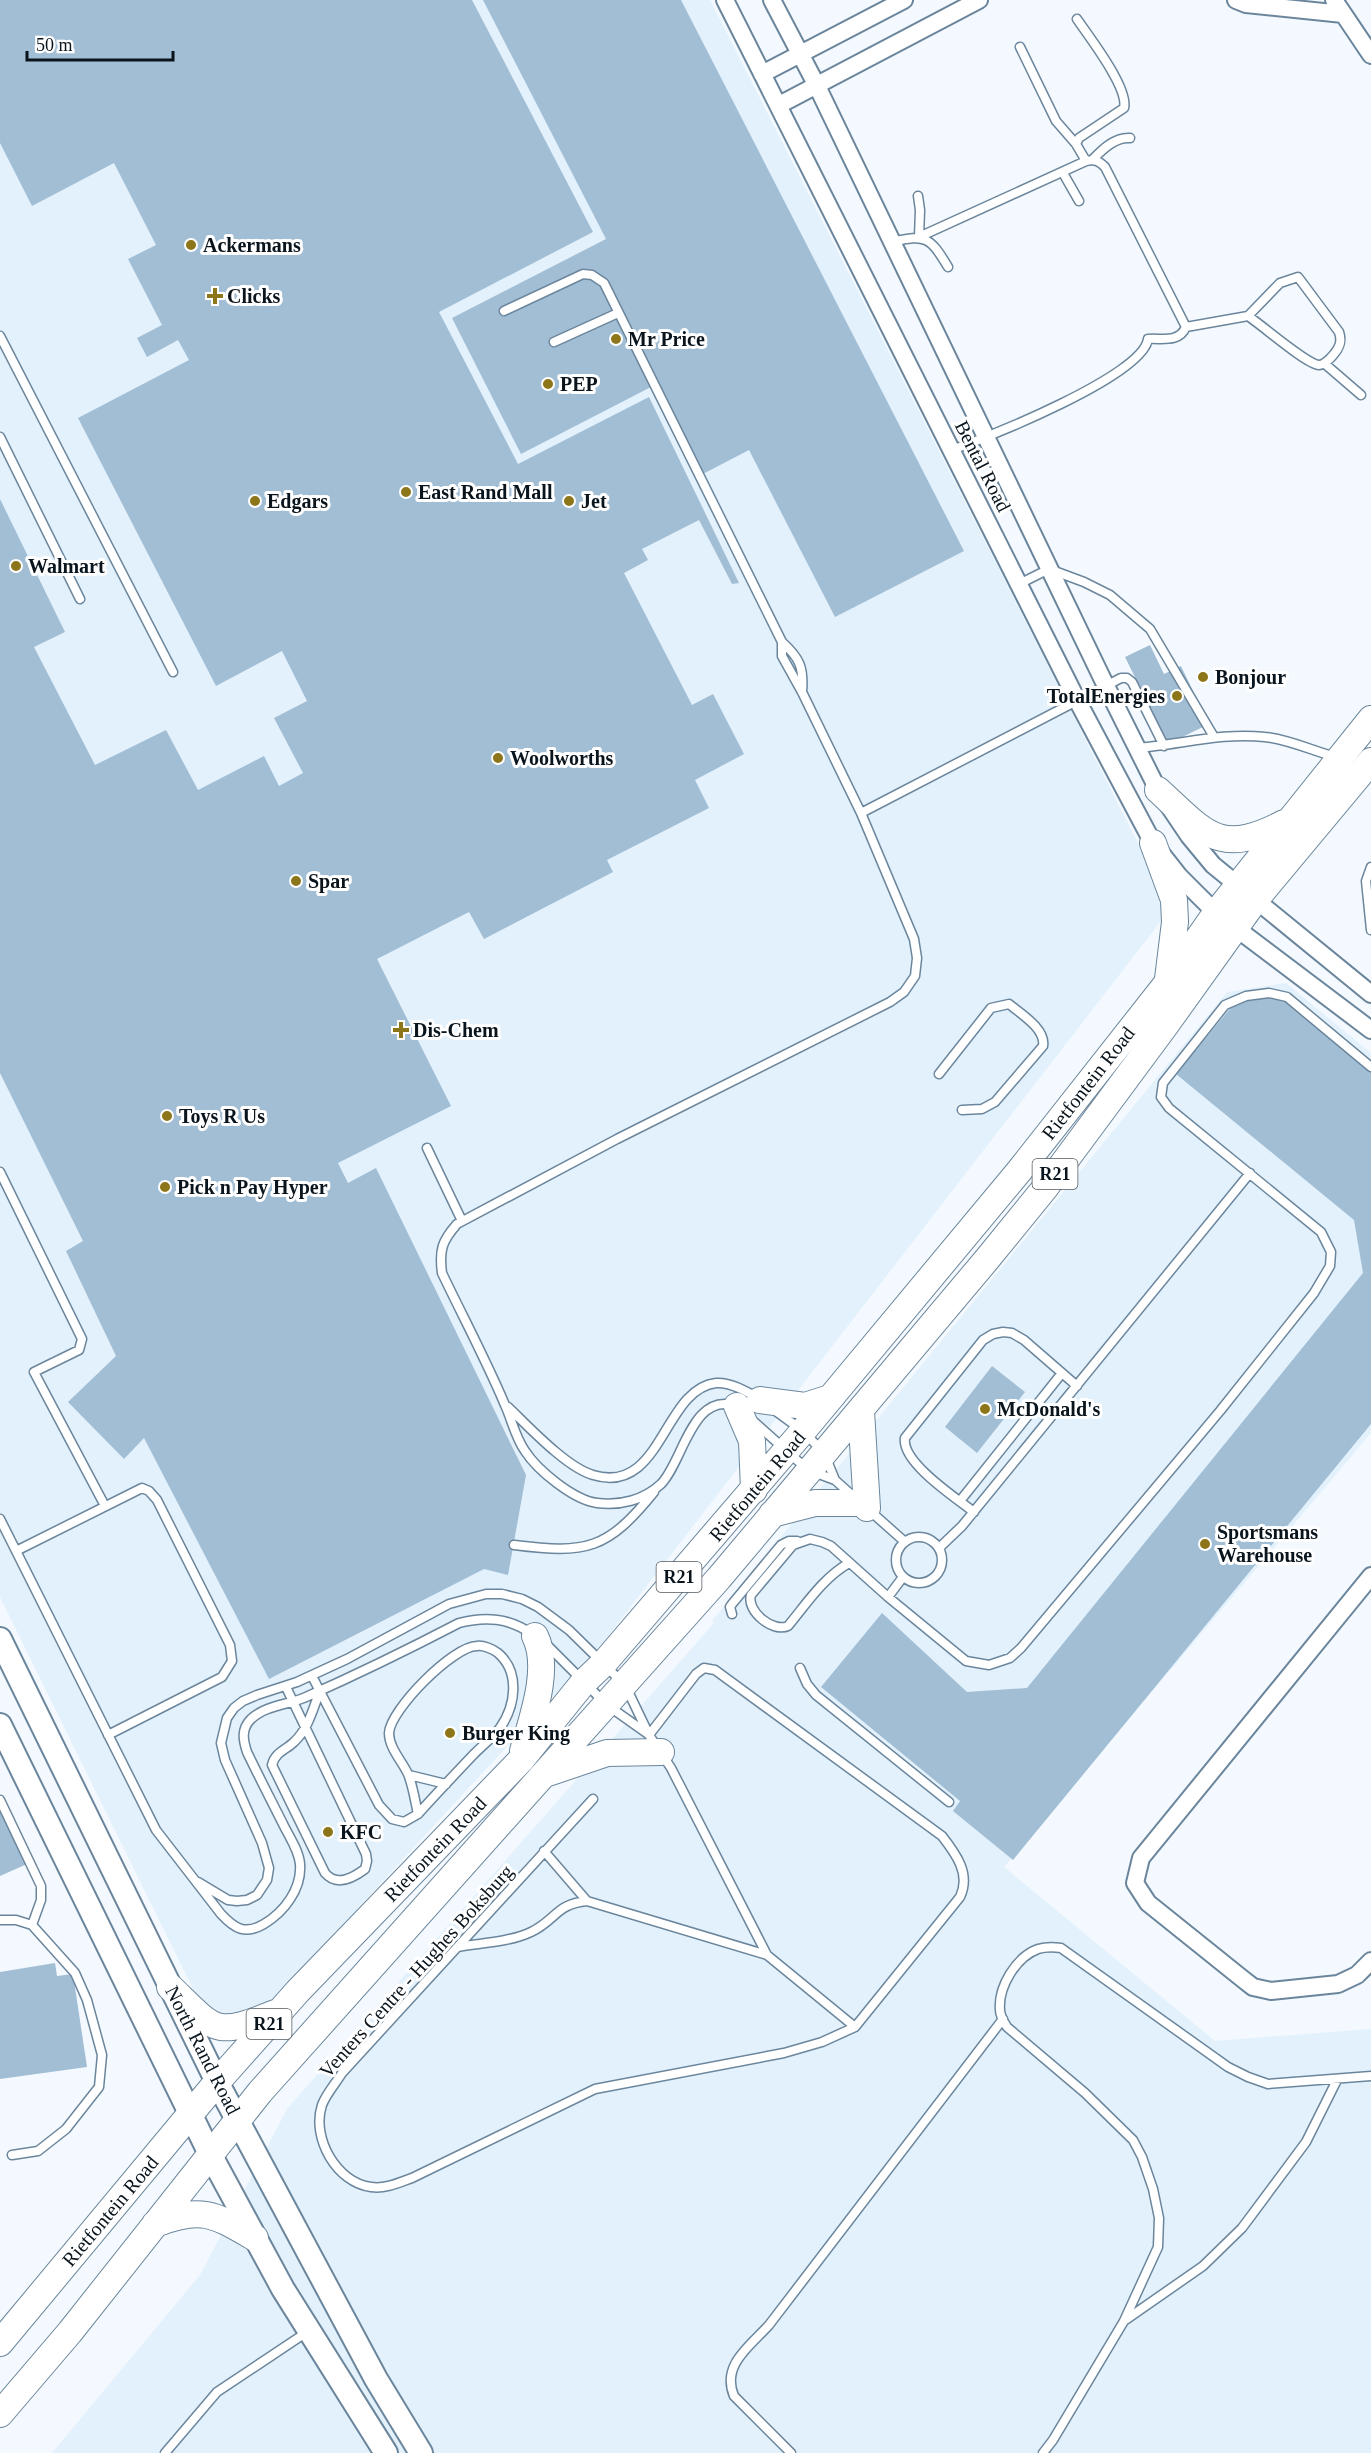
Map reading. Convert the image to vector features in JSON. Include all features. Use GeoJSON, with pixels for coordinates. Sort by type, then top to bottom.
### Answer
{"type":"FeatureCollection","features":[{"type":"Feature","properties":{"kind":"main road","name":"Rietfontein Road"},"geometry":{"type":"LineString","coordinates":[[1247,892],[1288,821],[1371,719]]}},
{"type":"Feature","properties":{"kind":"main road","name":"Rietfontein Road"},"geometry":{"type":"LineString","coordinates":[[0,2343],[217,2082],[281,2011],[521,1760],[583,1683],[604,1663],[754,1490],[1020,1170],[1168,982],[1225,921],[1247,892],[1371,760]]}},
{"type":"Feature","properties":{"kind":"main road"},"geometry":{"type":"LineString","coordinates":[[1158,790],[1198,827],[1215,837],[1229,841],[1251,838],[1288,821]]}},
{"type":"Feature","properties":{"kind":"main road"},"geometry":{"type":"LineString","coordinates":[[1153,843],[1174,900],[1175,922],[1168,982]]}},
{"type":"Feature","properties":{"kind":"main road","name":"Rietfontein Road"},"geometry":{"type":"LineString","coordinates":[[0,2414],[70,2332],[238,2118],[327,2015],[626,1685],[861,1411],[1045,1188],[1165,1026],[1225,921]]}},
{"type":"Feature","properties":{"kind":"main road"},"geometry":{"type":"LineString","coordinates":[[754,1490],[749,1403],[805,1406],[830,1398]]}},
{"type":"Feature","properties":{"kind":"main road"},"geometry":{"type":"LineString","coordinates":[[772,1514],[815,1503],[864,1506],[861,1411]]}},
{"type":"Feature","properties":{"kind":"main road"},"geometry":{"type":"LineString","coordinates":[[521,1760],[539,1695],[540,1662],[534,1636]]}},
{"type":"Feature","properties":{"kind":"main road","name":"North Rand Road"},"geometry":{"type":"LineString","coordinates":[[0,1639],[5,1662],[217,2082],[376,2379],[421,2453]]}},
{"type":"Feature","properties":{"kind":"main road","name":"North Rand Road"},"geometry":{"type":"LineString","coordinates":[[0,1725],[210,2154],[309,2331],[386,2453]]}},
{"type":"Feature","properties":{"kind":"main road"},"geometry":{"type":"LineString","coordinates":[[546,1774],[607,1752],[655,1743]]}},
{"type":"Feature","properties":{"kind":"main road"},"geometry":{"type":"LineString","coordinates":[[170,1987],[207,2022],[225,2029],[238,2028],[281,2011]]}},
{"type":"Feature","properties":{"kind":"main road"},"geometry":{"type":"LineString","coordinates":[[155,2224],[170,2218],[199,2213],[220,2217],[255,2238]]}},
{"type":"Feature","properties":{"kind":"street","name":"Bental Road"},"geometry":{"type":"LineString","coordinates":[[725,0],[1077,700],[1153,843],[1179,876],[1225,921],[1371,1030]]}},
{"type":"Feature","properties":{"kind":"street","name":"Bental Road"},"geometry":{"type":"LineString","coordinates":[[772,0],[817,87],[1158,790],[1189,836],[1214,865],[1371,994]]}},
{"type":"Feature","properties":{"kind":"street"},"geometry":{"type":"LineString","coordinates":[[762,74],[904,0]]}},
{"type":"Feature","properties":{"kind":"street"},"geometry":{"type":"LineString","coordinates":[[779,105],[979,0]]}},
{"type":"Feature","properties":{"kind":"street"},"geometry":{"type":"LineString","coordinates":[[1236,0],[1246,4],[1339,7],[1371,56]]}},
{"type":"Feature","properties":{"kind":"street"},"geometry":{"type":"LineString","coordinates":[[1371,1576],[1141,1858],[1135,1883],[1138,1891],[1148,1903],[1244,1980],[1262,1990],[1282,1991],[1338,1984],[1357,1975],[1371,1960]]}},
{"type":"Feature","properties":{"kind":"lane"},"geometry":{"type":"LineString","coordinates":[[1076,144],[1079,138],[1125,108],[1126,104],[1119,86],[1077,19]]}},
{"type":"Feature","properties":{"kind":"lane"},"geometry":{"type":"LineString","coordinates":[[1020,47],[1056,121],[1090,160],[1105,167],[1186,327]]}},
{"type":"Feature","properties":{"kind":"lane"},"geometry":{"type":"LineString","coordinates":[[891,243],[920,237],[1090,160],[1110,144],[1125,137],[1130,138]]}},
{"type":"Feature","properties":{"kind":"lane"},"geometry":{"type":"LineString","coordinates":[[1063,173],[1079,201]]}},
{"type":"Feature","properties":{"kind":"lane"},"geometry":{"type":"LineString","coordinates":[[918,196],[920,237]]}},
{"type":"Feature","properties":{"kind":"lane"},"geometry":{"type":"LineString","coordinates":[[920,237],[932,242],[948,267]]}},
{"type":"Feature","properties":{"kind":"lane"},"geometry":{"type":"LineString","coordinates":[[504,311],[583,274],[592,275],[604,283],[782,642],[793,652],[804,672],[802,692],[861,813],[914,939],[917,958],[915,976],[904,992],[890,1002],[617,1139],[462,1221],[446,1236],[440,1255],[442,1273],[505,1405],[517,1439],[526,1453],[568,1491],[583,1499],[598,1503],[629,1502],[644,1496],[662,1483]]}},
{"type":"Feature","properties":{"kind":"lane"},"geometry":{"type":"LineString","coordinates":[[952,450],[1027,421],[1083,393],[1129,363],[1142,350],[1148,339],[1172,339],[1181,334],[1186,327],[1248,316],[1280,283],[1298,277],[1341,337],[1341,343],[1335,353],[1319,365],[1306,360],[1248,316]]}},
{"type":"Feature","properties":{"kind":"lane"},"geometry":{"type":"LineString","coordinates":[[554,342],[618,313]]}},
{"type":"Feature","properties":{"kind":"lane"},"geometry":{"type":"LineString","coordinates":[[0,336],[174,672]]}},
{"type":"Feature","properties":{"kind":"lane"},"geometry":{"type":"LineString","coordinates":[[1324,363],[1361,395]]}},
{"type":"Feature","properties":{"kind":"lane"},"geometry":{"type":"LineString","coordinates":[[0,437],[80,599]]}},
{"type":"Feature","properties":{"kind":"lane"},"geometry":{"type":"LineString","coordinates":[[1019,584],[1049,569],[1110,595],[1150,629],[1214,737]]}},
{"type":"Feature","properties":{"kind":"lane"},"geometry":{"type":"LineString","coordinates":[[861,813],[1121,678],[1127,678],[1132,682],[1164,746]]}},
{"type":"Feature","properties":{"kind":"lane"},"geometry":{"type":"LineString","coordinates":[[1136,748],[1164,746],[1214,737],[1266,737],[1339,758]]}},
{"type":"Feature","properties":{"kind":"lane"},"geometry":{"type":"LineString","coordinates":[[1371,867],[1366,881],[1371,930]]}},
{"type":"Feature","properties":{"kind":"lane"},"geometry":{"type":"LineString","coordinates":[[849,1563],[826,1580],[788,1626],[782,1629],[774,1628],[751,1607],[749,1601],[751,1595],[793,1545],[810,1539],[831,1546],[888,1597],[966,1661],[989,1665],[1010,1658],[1021,1648],[1220,1410],[1324,1279],[1330,1266],[1331,1252],[1326,1239],[1250,1173],[1169,1108],[1161,1098],[1161,1090],[1171,1070],[1226,1005],[1246,996],[1269,993],[1287,997],[1371,1067]]}},
{"type":"Feature","properties":{"kind":"lane"},"geometry":{"type":"LineString","coordinates":[[939,1074],[992,1008],[999,1005],[1009,1004],[1043,1036],[1043,1046],[995,1102],[981,1108],[962,1110]]}},
{"type":"Feature","properties":{"kind":"lane"},"geometry":{"type":"LineString","coordinates":[[427,1148],[462,1221]]}},
{"type":"Feature","properties":{"kind":"lane"},"geometry":{"type":"LineString","coordinates":[[0,1172],[82,1339],[79,1350],[34,1372],[105,1506]]}},
{"type":"Feature","properties":{"kind":"lane"},"geometry":{"type":"LineString","coordinates":[[939,1548],[974,1512],[1250,1173]]}},
{"type":"Feature","properties":{"kind":"lane"},"geometry":{"type":"LineString","coordinates":[[974,1512],[915,1463],[907,1452],[905,1438],[921,1415],[983,1340],[993,1334],[1003,1332],[1012,1333],[1024,1341],[1077,1386]]}},
{"type":"Feature","properties":{"kind":"lane"},"geometry":{"type":"LineString","coordinates":[[960,1501],[1062,1373]]}},
{"type":"Feature","properties":{"kind":"lane"},"geometry":{"type":"LineString","coordinates":[[505,1405],[561,1456],[592,1475],[609,1478],[632,1472],[655,1448],[689,1399],[709,1385],[718,1383],[738,1388],[786,1451],[816,1462],[905,1542]]}},
{"type":"Feature","properties":{"kind":"lane"},"geometry":{"type":"LineString","coordinates":[[514,1545],[555,1550],[580,1548],[599,1543],[630,1521],[662,1483],[699,1417],[708,1409],[720,1404],[749,1403],[803,1431],[816,1462],[835,1480]]}},
{"type":"Feature","properties":{"kind":"lane"},"geometry":{"type":"LineString","coordinates":[[16,1551],[142,1488],[152,1494],[233,1652],[229,1669],[222,1677],[108,1735]]}},
{"type":"Feature","properties":{"kind":"lane"},"geometry":{"type":"LineString","coordinates":[[0,1519],[156,1830],[221,1914],[232,1926],[241,1931],[251,1930],[275,1917],[292,1896],[300,1873],[300,1863],[243,1739],[249,1721],[255,1715],[271,1707],[294,1702],[320,1691],[459,1623],[470,1620],[501,1619],[519,1625],[546,1644],[607,1705],[655,1743]]}},
{"type":"Feature","properties":{"kind":"lane"},"geometry":{"type":"LineString","coordinates":[[920,1537],[928,1539],[939,1548],[942,1555],[941,1569],[932,1580],[918,1584],[903,1577],[898,1571],[897,1555],[905,1542],[920,1537]]}},
{"type":"Feature","properties":{"kind":"lane"},"geometry":{"type":"LineString","coordinates":[[732,1614],[730,1607],[732,1604],[781,1545],[789,1541],[802,1541]]}},
{"type":"Feature","properties":{"kind":"lane"},"geometry":{"type":"LineString","coordinates":[[888,1597],[903,1577]]}},
{"type":"Feature","properties":{"kind":"lane"},"geometry":{"type":"LineString","coordinates":[[198,1882],[228,1900],[247,1900],[264,1887],[269,1868],[262,1843],[225,1760],[221,1743],[227,1718],[243,1701],[312,1676],[358,1654],[449,1604],[486,1594],[502,1594],[522,1599],[538,1607],[569,1630],[626,1685],[767,1955]]}},
{"type":"Feature","properties":{"kind":"lane"},"geometry":{"type":"LineString","coordinates":[[312,1676],[385,1814],[398,1822],[404,1822],[418,1814],[500,1727],[512,1699],[514,1685],[511,1670],[503,1658],[494,1650],[477,1646],[456,1654],[435,1672],[397,1713],[391,1723],[389,1738],[409,1775],[418,1814]]}},
{"type":"Feature","properties":{"kind":"lane"},"geometry":{"type":"LineString","coordinates":[[458,1947],[523,1935],[541,1926],[562,1907],[573,1902],[587,1901],[767,1955],[855,2027],[960,1897],[965,1882],[963,1871],[955,1853],[942,1836],[715,1670],[705,1668],[696,1674],[655,1743]]}},
{"type":"Feature","properties":{"kind":"lane"},"geometry":{"type":"LineString","coordinates":[[800,1668],[807,1684],[816,1695],[949,1802]]}},
{"type":"Feature","properties":{"kind":"lane"},"geometry":{"type":"LineString","coordinates":[[286,1687],[294,1702],[306,1728],[366,1854],[365,1869],[344,1880],[337,1881],[330,1879],[325,1873],[272,1765],[277,1754],[294,1742],[306,1728],[320,1691]]}},
{"type":"Feature","properties":{"kind":"lane"},"geometry":{"type":"LineString","coordinates":[[409,1775],[446,1784]]}},
{"type":"Feature","properties":{"kind":"lane","name":"Venters Centre - Hughes Boksburg"},"geometry":{"type":"LineString","coordinates":[[593,1799],[342,2073],[322,2104],[319,2125],[327,2151],[337,2170],[355,2182],[369,2187],[384,2188],[412,2178],[595,2089],[784,2054],[822,2042],[855,2027]]}},
{"type":"Feature","properties":{"kind":"lane"},"geometry":{"type":"LineString","coordinates":[[0,1800],[41,1886],[41,1900],[32,1925]]}},
{"type":"Feature","properties":{"kind":"lane"},"geometry":{"type":"LineString","coordinates":[[544,1851],[587,1901]]}},
{"type":"Feature","properties":{"kind":"lane"},"geometry":{"type":"LineString","coordinates":[[0,1920],[16,1920],[32,1925],[75,1973],[87,2000],[102,2055],[99,2087],[66,2129],[38,2151],[12,2155]]}},
{"type":"Feature","properties":{"kind":"lane"},"geometry":{"type":"LineString","coordinates":[[1043,2453],[1124,2321],[1158,2247],[1159,2218],[1153,2189],[1142,2157],[1133,2140],[1085,2093],[1007,2027],[1000,2010],[1002,1993],[1012,1971],[1022,1958],[1037,1949],[1061,1948],[1228,2067],[1268,2084],[1371,2076]]}},
{"type":"Feature","properties":{"kind":"lane"},"geometry":{"type":"LineString","coordinates":[[791,2453],[734,2396],[730,2386],[734,2362],[769,2325],[1003,2019]]}},
{"type":"Feature","properties":{"kind":"lane"},"geometry":{"type":"LineString","coordinates":[[1124,2321],[1203,2266],[1242,2228],[1306,2142],[1337,2079]]}},
{"type":"Feature","properties":{"kind":"lane"},"geometry":{"type":"LineString","coordinates":[[165,2453],[217,2392],[309,2331]]}},
{"type":"Feature","properties":{"kind":"shaded area","name":"East Rand Mall"},"geometry":{"type":"Polygon","coordinates":[[[0,0],[710,0],[1171,908],[605,1640],[264,2010],[225,2021],[198,1999],[0,1597],[0,0]]]}},
{"type":"Feature","properties":{"kind":"shaded area"},"geometry":{"type":"Polygon","coordinates":[[[1286,983],[1371,1053],[1371,1433],[1004,1867],[1215,2041],[1371,2029],[1371,2453],[52,2453],[200,2275],[287,2109],[714,1623],[712,1621],[1227,992],[1286,983]]]}},
{"type":"Feature","properties":{"kind":"building"},"geometry":{"type":"Polygon","coordinates":[[[0,0],[472,0],[593,232],[439,312],[518,464],[649,397],[739,583],[732,584],[699,520],[642,549],[648,560],[624,573],[692,705],[713,694],[744,754],[695,780],[709,808],[607,860],[613,872],[484,939],[469,912],[377,959],[451,1106],[338,1163],[348,1183],[376,1168],[526,1475],[508,1575],[484,1569],[269,1679],[144,1438],[124,1459],[68,1402],[116,1356],[66,1251],[83,1241],[0,1073],[0,499],[65,632],[34,647],[95,765],[166,730],[198,790],[264,756],[279,786],[303,773],[274,718],[307,701],[282,651],[216,686],[78,418],[189,360],[178,340],[147,357],[137,338],[162,325],[128,259],[156,245],[114,163],[32,206],[0,143],[0,0]]]}},
{"type":"Feature","properties":{"kind":"building"},"geometry":{"type":"Polygon","coordinates":[[[483,0],[681,0],[964,551],[835,617],[749,450],[697,477],[651,387],[521,454],[452,318],[606,239],[483,0]]]}},
{"type":"Feature","properties":{"kind":"building"},"geometry":{"type":"Polygon","coordinates":[[[1150,645],[1164,674],[1181,666],[1209,724],[1168,744],[1125,657],[1150,645]]]}},
{"type":"Feature","properties":{"kind":"building"},"geometry":{"type":"Polygon","coordinates":[[[1282,997],[1371,1071],[1371,1424],[1013,1860],[953,1811],[960,1801],[821,1687],[882,1613],[967,1692],[1027,1688],[1363,1273],[1354,1220],[1176,1074],[1238,999],[1282,997]]]}},
{"type":"Feature","properties":{"kind":"building","name":"McDonald's"},"geometry":{"type":"Polygon","coordinates":[[[992,1366],[1025,1392],[977,1453],[945,1427],[992,1366]]]}},
{"type":"Feature","properties":{"kind":"building"},"geometry":{"type":"Polygon","coordinates":[[[0,1811],[27,1864],[0,1876],[0,1811]]]}},
{"type":"Feature","properties":{"kind":"building"},"geometry":{"type":"Polygon","coordinates":[[[55,1963],[57,1976],[73,1974],[87,2067],[0,2079],[0,1972],[55,1963]]]}},
{"type":"Feature","properties":{"kind":"place","name":"Ackermans"},"geometry":{"type":"Point","coordinates":[191,245]}},
{"type":"Feature","properties":{"kind":"place","name":"Clicks"},"geometry":{"type":"Point","coordinates":[215,296]}},
{"type":"Feature","properties":{"kind":"place","name":"Mr Price"},"geometry":{"type":"Point","coordinates":[616,339]}},
{"type":"Feature","properties":{"kind":"place","name":"PEP"},"geometry":{"type":"Point","coordinates":[548,384]}},
{"type":"Feature","properties":{"kind":"place","name":"East Rand Mall"},"geometry":{"type":"Point","coordinates":[406,492]}},
{"type":"Feature","properties":{"kind":"place","name":"Edgars"},"geometry":{"type":"Point","coordinates":[255,501]}},
{"type":"Feature","properties":{"kind":"place","name":"Jet"},"geometry":{"type":"Point","coordinates":[569,501]}},
{"type":"Feature","properties":{"kind":"place","name":"Walmart"},"geometry":{"type":"Point","coordinates":[16,566]}},
{"type":"Feature","properties":{"kind":"place","name":"Bonjour"},"geometry":{"type":"Point","coordinates":[1203,677]}},
{"type":"Feature","properties":{"kind":"place","name":"TotalEnergies"},"geometry":{"type":"Point","coordinates":[1177,696]}},
{"type":"Feature","properties":{"kind":"place","name":"Woolworths"},"geometry":{"type":"Point","coordinates":[498,758]}},
{"type":"Feature","properties":{"kind":"place","name":"Spar"},"geometry":{"type":"Point","coordinates":[296,881]}},
{"type":"Feature","properties":{"kind":"place","name":"Dis-Chem"},"geometry":{"type":"Point","coordinates":[401,1030]}},
{"type":"Feature","properties":{"kind":"place","name":"Toys R Us"},"geometry":{"type":"Point","coordinates":[167,1116]}},
{"type":"Feature","properties":{"kind":"place","name":"Pick n Pay Hyper"},"geometry":{"type":"Point","coordinates":[165,1187]}},
{"type":"Feature","properties":{"kind":"place","name":"McDonald's"},"geometry":{"type":"Point","coordinates":[985,1409]}},
{"type":"Feature","properties":{"kind":"place","name":"Sportsmans Warehouse"},"geometry":{"type":"Point","coordinates":[1205,1544]}},
{"type":"Feature","properties":{"kind":"place","name":"Burger King"},"geometry":{"type":"Point","coordinates":[450,1733]}},
{"type":"Feature","properties":{"kind":"place","name":"KFC"},"geometry":{"type":"Point","coordinates":[328,1832]}}]}
